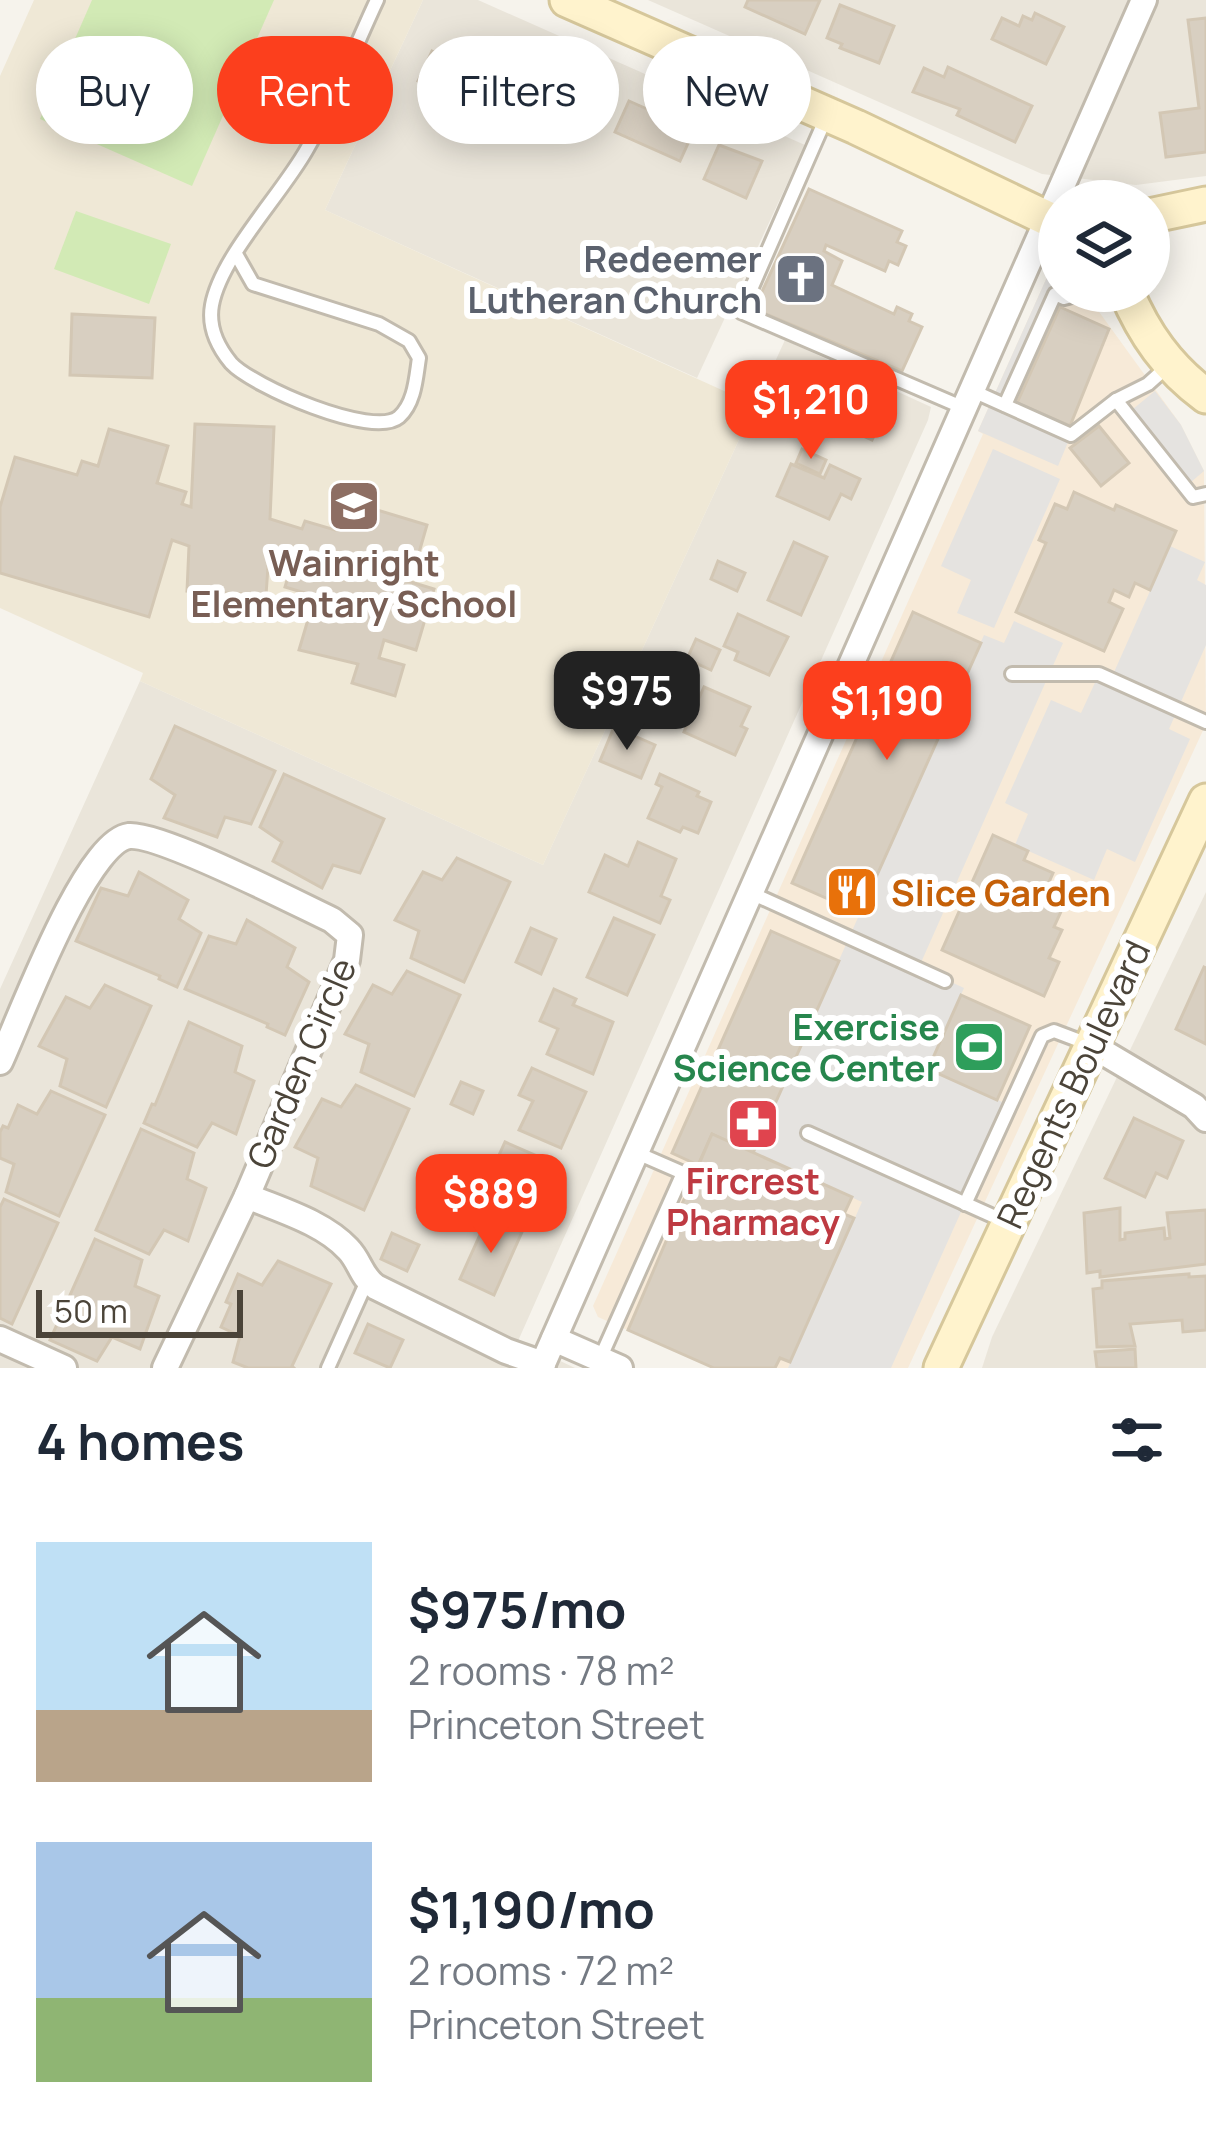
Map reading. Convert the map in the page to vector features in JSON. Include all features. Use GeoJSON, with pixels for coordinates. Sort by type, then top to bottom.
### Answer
{"type":"FeatureCollection","features":[{"type":"Feature","properties":{"kind":"main road"},"geometry":{"type":"LineString","coordinates":[[567,0],[827,114],[1038,215]]}},
{"type":"Feature","properties":{"kind":"main road"},"geometry":{"type":"LineString","coordinates":[[1170,212],[1206,204]]}},
{"type":"Feature","properties":{"kind":"main road"},"geometry":{"type":"LineString","coordinates":[[1134,312],[1168,365],[1206,396]]}},
{"type":"Feature","properties":{"kind":"main road","name":"Regents Boulevard"},"geometry":{"type":"LineString","coordinates":[[941,1368],[1206,801]]}},
{"type":"Feature","properties":{"kind":"street"},"geometry":{"type":"LineString","coordinates":[[1070,180],[1144,0]]}},
{"type":"Feature","properties":{"kind":"street"},"geometry":{"type":"LineString","coordinates":[[542,1366],[1038,254]]}},
{"type":"Feature","properties":{"kind":"street","name":"Garden Circle"},"geometry":{"type":"LineString","coordinates":[[0,1062],[81,883],[100,854],[121,838],[142,837],[176,849],[332,920],[350,935],[350,949],[247,1196],[165,1368]]}},
{"type":"Feature","properties":{"kind":"street"},"geometry":{"type":"LineString","coordinates":[[1091,1045],[1194,1106],[1206,1119]]}},
{"type":"Feature","properties":{"kind":"street","name":"Garden Circle"},"geometry":{"type":"LineString","coordinates":[[247,1196],[327,1232],[351,1251],[367,1281],[542,1366]]}},
{"type":"Feature","properties":{"kind":"street"},"geometry":{"type":"LineString","coordinates":[[0,1339],[64,1368]]}},
{"type":"Feature","properties":{"kind":"street"},"geometry":{"type":"LineString","coordinates":[[554,1339],[610,1364]]}},
{"type":"Feature","properties":{"kind":"lane"},"geometry":{"type":"LineString","coordinates":[[236,254],[253,284],[379,325],[409,341],[419,358],[414,392],[398,418],[379,424],[353,420],[262,386],[232,364],[211,332],[212,302],[236,254],[307,151],[377,0]]}},
{"type":"Feature","properties":{"kind":"lane"},"geometry":{"type":"LineString","coordinates":[[827,114],[741,312],[969,400],[1005,405],[1071,435],[1116,400],[1148,384],[1168,365]]}},
{"type":"Feature","properties":{"kind":"lane"},"geometry":{"type":"LineString","coordinates":[[1005,405],[1047,312]]}},
{"type":"Feature","properties":{"kind":"lane"},"geometry":{"type":"LineString","coordinates":[[1116,400],[1193,497],[1206,494]]}},
{"type":"Feature","properties":{"kind":"lane"},"geometry":{"type":"LineString","coordinates":[[1012,674],[1099,674],[1206,722]]}},
{"type":"Feature","properties":{"kind":"lane"},"geometry":{"type":"LineString","coordinates":[[751,893],[945,981]]}},
{"type":"Feature","properties":{"kind":"lane"},"geometry":{"type":"LineString","coordinates":[[965,1204],[1042,1036],[1054,1031],[1091,1045]]}},
{"type":"Feature","properties":{"kind":"lane"},"geometry":{"type":"LineString","coordinates":[[808,1133],[1008,1223]]}},
{"type":"Feature","properties":{"kind":"lane"},"geometry":{"type":"LineString","coordinates":[[610,1364],[682,1173],[637,1153]]}},
{"type":"Feature","properties":{"kind":"lane"},"geometry":{"type":"LineString","coordinates":[[328,1368],[367,1281]]}},
{"type":"Feature","properties":{"kind":"shaded area","name":"Wainright Elementary School"},"geometry":{"type":"Polygon","coordinates":[[[34,0],[423,0],[393,64],[393,36],[217,36],[217,144],[356,144],[325,210],[755,405],[543,865],[140,681],[143,673],[0,608],[0,76],[34,0]]]}},
{"type":"Feature","properties":{"kind":"shaded area"},"geometry":{"type":"Polygon","coordinates":[[[423,0],[478,0],[559,36],[417,36],[417,144],[619,144],[619,63],[643,73],[643,144],[805,145],[697,378],[325,210],[356,144],[393,144],[393,64],[423,0]]]}},
{"type":"Feature","properties":{"kind":"shaded area"},"geometry":{"type":"Polygon","coordinates":[[[648,0],[1206,0],[1206,176],[1093,180],[1042,174],[811,72],[811,36],[730,36],[648,0]]]}},
{"type":"Feature","properties":{"kind":"shaded area"},"geometry":{"type":"Polygon","coordinates":[[[1038,297],[1038,312],[1099,312],[1181,425],[1204,471],[1206,724],[908,1368],[714,1368],[598,1317],[593,1306],[983,434],[978,431],[1038,297]]]}},
{"type":"Feature","properties":{"kind":"shaded area"},"geometry":{"type":"Polygon","coordinates":[[[1038,297],[1038,312],[1048,312],[1005,405],[1071,435],[1058,466],[978,431],[1038,297]]]}},
{"type":"Feature","properties":{"kind":"shaded area"},"geometry":{"type":"Polygon","coordinates":[[[785,340],[931,407],[518,1341],[575,1368],[0,1368],[0,989],[140,681],[543,865],[785,340]]]}},
{"type":"Feature","properties":{"kind":"shaded area"},"geometry":{"type":"Polygon","coordinates":[[[1155,391],[1181,425],[1204,471],[1185,487],[1127,414],[1155,391]]]}},
{"type":"Feature","properties":{"kind":"shaded area"},"geometry":{"type":"Polygon","coordinates":[[[993,449],[1060,479],[994,628],[957,613],[971,580],[941,566],[993,449]]]}},
{"type":"Feature","properties":{"kind":"shaded area"},"geometry":{"type":"Polygon","coordinates":[[[1170,546],[1205,562],[1197,580],[1206,585],[1206,645],[1169,729],[1190,739],[1135,862],[1107,849],[1094,880],[1015,845],[1028,814],[1005,803],[1051,700],[1081,713],[1099,674],[1111,679],[1170,546]]]}},
{"type":"Feature","properties":{"kind":"shaded area"},"geometry":{"type":"Polygon","coordinates":[[[1014,621],[1063,643],[919,967],[964,988],[928,1069],[1009,1105],[891,1368],[788,1368],[862,1202],[753,1153],[984,635],[1004,643],[1014,621]]]}},
{"type":"Feature","properties":{"kind":"shaded area"},"geometry":{"type":"Polygon","coordinates":[[[1206,892],[1206,1368],[982,1368],[992,1337],[1206,892]]]}},
{"type":"Feature","properties":{"kind":"green space"},"geometry":{"type":"Polygon","coordinates":[[[92,0],[274,0],[258,36],[217,36],[217,129],[192,186],[97,144],[193,144],[193,36],[76,36],[92,0]]]}},
{"type":"Feature","properties":{"kind":"green space"},"geometry":{"type":"Polygon","coordinates":[[[76,211],[171,244],[149,304],[54,269],[76,211]]]}},
{"type":"Feature","properties":{"kind":"building"},"geometry":{"type":"Polygon","coordinates":[[[748,0],[820,0],[805,34],[745,7],[748,0]]]}},
{"type":"Feature","properties":{"kind":"building"},"geometry":{"type":"Polygon","coordinates":[[[840,5],[894,26],[879,63],[827,38],[840,5]]]}},
{"type":"Feature","properties":{"kind":"building"},"geometry":{"type":"Polygon","coordinates":[[[1035,13],[1064,27],[1046,64],[992,39],[1002,18],[1019,26],[1023,16],[1032,20],[1035,13]]]}},
{"type":"Feature","properties":{"kind":"building"},"geometry":{"type":"Polygon","coordinates":[[[1206,18],[1206,152],[1166,157],[1160,113],[1199,108],[1188,20],[1206,18]]]}},
{"type":"Feature","properties":{"kind":"building"},"geometry":{"type":"Polygon","coordinates":[[[948,67],[1032,106],[1015,142],[957,115],[960,109],[913,92],[924,68],[944,77],[948,67]]]}},
{"type":"Feature","properties":{"kind":"building"},"geometry":{"type":"Polygon","coordinates":[[[629,101],[643,107],[643,144],[688,144],[680,161],[619,134],[629,101]]]}},
{"type":"Feature","properties":{"kind":"building"},"geometry":{"type":"Polygon","coordinates":[[[719,145],[762,161],[746,198],[704,179],[719,145]]]}},
{"type":"Feature","properties":{"kind":"building","name":"Redeemer Lutheran Church"},"geometry":{"type":"Polygon","coordinates":[[[809,189],[902,231],[897,242],[906,246],[898,265],[889,261],[885,271],[826,245],[824,251],[842,261],[832,285],[894,314],[897,307],[912,314],[909,321],[922,327],[902,371],[754,309],[809,189]]]}},
{"type":"Feature","properties":{"kind":"building"},"geometry":{"type":"Polygon","coordinates":[[[1058,312],[1071,312],[1109,329],[1070,426],[1017,403],[1058,312]]]}},
{"type":"Feature","properties":{"kind":"building"},"geometry":{"type":"Polygon","coordinates":[[[72,314],[155,318],[152,378],[70,375],[72,314]]]}},
{"type":"Feature","properties":{"kind":"building"},"geometry":{"type":"Polygon","coordinates":[[[853,388],[889,404],[872,440],[837,424],[853,388]]]}},
{"type":"Feature","properties":{"kind":"building"},"geometry":{"type":"Polygon","coordinates":[[[195,424],[274,427],[270,519],[302,529],[305,521],[335,530],[344,500],[427,525],[416,563],[404,559],[398,578],[434,589],[416,650],[384,640],[379,658],[404,665],[395,696],[352,683],[358,664],[299,650],[315,596],[285,587],[289,574],[268,567],[266,595],[187,591],[189,546],[172,540],[149,617],[0,573],[0,507],[15,457],[77,475],[82,461],[98,466],[109,429],[168,446],[157,483],[186,492],[182,504],[191,507],[195,424]]]}},
{"type":"Feature","properties":{"kind":"building"},"geometry":{"type":"Polygon","coordinates":[[[1099,426],[1129,463],[1101,486],[1070,448],[1099,426]]]}},
{"type":"Feature","properties":{"kind":"building"},"geometry":{"type":"Polygon","coordinates":[[[802,449],[826,460],[820,474],[796,463],[802,449]]]}},
{"type":"Feature","properties":{"kind":"building"},"geometry":{"type":"Polygon","coordinates":[[[791,464],[824,478],[830,465],[860,479],[851,499],[841,494],[829,519],[777,496],[791,464]]]}},
{"type":"Feature","properties":{"kind":"building"},"geometry":{"type":"Polygon","coordinates":[[[1074,492],[1176,531],[1150,590],[1135,583],[1129,597],[1114,590],[1109,602],[1123,609],[1104,651],[1016,612],[1046,543],[1039,540],[1055,504],[1067,509],[1074,492]]]}},
{"type":"Feature","properties":{"kind":"building"},"geometry":{"type":"Polygon","coordinates":[[[794,542],[827,557],[801,615],[768,600],[794,542]]]}},
{"type":"Feature","properties":{"kind":"building"},"geometry":{"type":"Polygon","coordinates":[[[718,561],[745,573],[737,591],[711,579],[718,561]]]}},
{"type":"Feature","properties":{"kind":"building"},"geometry":{"type":"Polygon","coordinates":[[[913,612],[981,643],[860,913],[792,883],[913,612]]]}},
{"type":"Feature","properties":{"kind":"building"},"geometry":{"type":"Polygon","coordinates":[[[738,614],[788,637],[769,675],[735,660],[738,652],[724,646],[738,614]]]}},
{"type":"Feature","properties":{"kind":"building"},"geometry":{"type":"Polygon","coordinates":[[[696,639],[720,650],[711,670],[687,659],[696,639]]]}},
{"type":"Feature","properties":{"kind":"building"},"geometry":{"type":"Polygon","coordinates":[[[704,687],[750,707],[741,726],[747,729],[735,755],[684,732],[704,687]]]}},
{"type":"Feature","properties":{"kind":"building"},"geometry":{"type":"Polygon","coordinates":[[[175,726],[275,771],[251,824],[225,817],[217,837],[164,818],[175,795],[151,779],[175,726]]]}},
{"type":"Feature","properties":{"kind":"building"},"geometry":{"type":"Polygon","coordinates":[[[614,727],[655,745],[641,778],[600,761],[614,727]]]}},
{"type":"Feature","properties":{"kind":"building"},"geometry":{"type":"Polygon","coordinates":[[[284,774],[384,819],[360,873],[333,865],[322,888],[273,861],[282,842],[260,827],[284,774]]]}},
{"type":"Feature","properties":{"kind":"building"},"geometry":{"type":"Polygon","coordinates":[[[660,774],[711,802],[698,833],[683,827],[680,832],[648,818],[662,787],[656,784],[660,774]]]}},
{"type":"Feature","properties":{"kind":"building"},"geometry":{"type":"Polygon","coordinates":[[[993,835],[1028,851],[1024,860],[1053,873],[1043,896],[1064,905],[1054,927],[1062,930],[1049,958],[1059,962],[1044,996],[942,950],[993,835]]]}},
{"type":"Feature","properties":{"kind":"building"},"geometry":{"type":"Polygon","coordinates":[[[638,842],[676,859],[661,896],[670,900],[660,923],[589,892],[605,855],[628,866],[638,842]]]}},
{"type":"Feature","properties":{"kind":"building"},"geometry":{"type":"Polygon","coordinates":[[[457,858],[510,882],[464,982],[411,958],[419,931],[395,920],[423,872],[442,880],[457,858]]]}},
{"type":"Feature","properties":{"kind":"building"},"geometry":{"type":"Polygon","coordinates":[[[139,872],[188,900],[179,919],[201,933],[177,987],[76,941],[101,888],[128,896],[139,872]]]}},
{"type":"Feature","properties":{"kind":"building"},"geometry":{"type":"Polygon","coordinates":[[[614,918],[654,935],[627,995],[587,977],[614,918]]]}},
{"type":"Feature","properties":{"kind":"building"},"geometry":{"type":"Polygon","coordinates":[[[247,920],[295,948],[287,967],[309,982],[285,1035],[185,989],[209,936],[236,944],[247,920]]]}},
{"type":"Feature","properties":{"kind":"building"},"geometry":{"type":"Polygon","coordinates":[[[531,928],[556,939],[541,974],[516,962],[531,928]]]}},
{"type":"Feature","properties":{"kind":"building"},"geometry":{"type":"Polygon","coordinates":[[[771,931],[839,961],[753,1153],[712,1134],[698,1165],[672,1153],[771,931]]]}},
{"type":"Feature","properties":{"kind":"building"},"geometry":{"type":"Polygon","coordinates":[[[1206,968],[1206,1044],[1176,1029],[1206,968]]]}},
{"type":"Feature","properties":{"kind":"building"},"geometry":{"type":"Polygon","coordinates":[[[407,971],[460,995],[414,1096],[361,1072],[369,1044],[345,1034],[373,985],[392,994],[407,971]]]}},
{"type":"Feature","properties":{"kind":"building"},"geometry":{"type":"Polygon","coordinates":[[[105,985],[151,1006],[106,1107],[60,1086],[67,1059],[39,1046],[66,997],[90,1008],[105,985]]]}},
{"type":"Feature","properties":{"kind":"building"},"geometry":{"type":"Polygon","coordinates":[[[554,989],[576,999],[573,1005],[613,1022],[593,1074],[547,1054],[558,1029],[540,1021],[554,989]]]}},
{"type":"Feature","properties":{"kind":"building","name":"Exercise Science Center"},"geometry":{"type":"Polygon","coordinates":[[[961,995],[1030,1026],[997,1100],[928,1069],[961,995]]]}},
{"type":"Feature","properties":{"kind":"building"},"geometry":{"type":"Polygon","coordinates":[[[189,1022],[242,1046],[235,1072],[254,1081],[236,1134],[212,1123],[197,1147],[144,1123],[189,1022]]]}},
{"type":"Feature","properties":{"kind":"building"},"geometry":{"type":"Polygon","coordinates":[[[532,1068],[586,1092],[561,1148],[519,1130],[533,1101],[519,1095],[532,1068]]]}},
{"type":"Feature","properties":{"kind":"building"},"geometry":{"type":"Polygon","coordinates":[[[461,1082],[483,1091],[473,1114],[451,1104],[461,1082]]]}},
{"type":"Feature","properties":{"kind":"building"},"geometry":{"type":"Polygon","coordinates":[[[356,1085],[409,1109],[364,1210],[311,1186],[318,1158],[295,1147],[322,1099],[341,1107],[356,1085]]]}},
{"type":"Feature","properties":{"kind":"building"},"geometry":{"type":"Polygon","coordinates":[[[51,1091],[105,1115],[59,1216],[6,1192],[14,1164],[0,1158],[0,1132],[3,1126],[8,1128],[18,1105],[37,1114],[51,1091]]]}},
{"type":"Feature","properties":{"kind":"building"},"geometry":{"type":"Polygon","coordinates":[[[1134,1118],[1183,1141],[1167,1178],[1156,1173],[1145,1197],[1105,1178],[1134,1118]]]}},
{"type":"Feature","properties":{"kind":"building"},"geometry":{"type":"Polygon","coordinates":[[[141,1129],[194,1153],[187,1179],[206,1188],[188,1241],[164,1230],[149,1254],[96,1230],[141,1129]]]}},
{"type":"Feature","properties":{"kind":"building"},"geometry":{"type":"Polygon","coordinates":[[[712,1134],[852,1197],[844,1214],[854,1218],[790,1362],[780,1358],[775,1368],[714,1368],[628,1330],[712,1134]]]}},
{"type":"Feature","properties":{"kind":"building"},"geometry":{"type":"Polygon","coordinates":[[[505,1142],[551,1162],[535,1210],[484,1188],[505,1142]]]}},
{"type":"Feature","properties":{"kind":"building"},"geometry":{"type":"Polygon","coordinates":[[[4,1199],[58,1223],[12,1324],[0,1318],[0,1207],[4,1199]]]}},
{"type":"Feature","properties":{"kind":"building"},"geometry":{"type":"Polygon","coordinates":[[[1120,1208],[1120,1240],[1125,1233],[1164,1228],[1165,1239],[1170,1238],[1167,1213],[1206,1210],[1206,1264],[1100,1277],[1100,1271],[1087,1273],[1084,1213],[1120,1208]]]}},
{"type":"Feature","properties":{"kind":"building"},"geometry":{"type":"Polygon","coordinates":[[[488,1217],[522,1232],[494,1295],[460,1279],[488,1217]]]}},
{"type":"Feature","properties":{"kind":"building"},"geometry":{"type":"Polygon","coordinates":[[[392,1233],[419,1245],[407,1271],[381,1259],[392,1233]]]}},
{"type":"Feature","properties":{"kind":"building"},"geometry":{"type":"Polygon","coordinates":[[[95,1239],[142,1260],[135,1286],[159,1296],[140,1349],[112,1337],[97,1361],[50,1340],[95,1239]]]}},
{"type":"Feature","properties":{"kind":"building"},"geometry":{"type":"Polygon","coordinates":[[[278,1261],[331,1284],[294,1368],[248,1368],[233,1362],[240,1336],[221,1327],[231,1304],[226,1302],[238,1274],[262,1285],[278,1261]]]}},
{"type":"Feature","properties":{"kind":"building"},"geometry":{"type":"Polygon","coordinates":[[[1206,1276],[1206,1330],[1183,1332],[1182,1320],[1130,1324],[1135,1346],[1097,1347],[1093,1289],[1102,1288],[1102,1281],[1206,1276]]]}},
{"type":"Feature","properties":{"kind":"building"},"geometry":{"type":"Polygon","coordinates":[[[368,1324],[403,1340],[390,1368],[355,1353],[368,1324]]]}},
{"type":"Feature","properties":{"kind":"building"},"geometry":{"type":"Polygon","coordinates":[[[1135,1349],[1136,1368],[1097,1368],[1095,1352],[1135,1349]]]}},
{"type":"Feature","properties":{"kind":"place","name":"Redeemer Lutheran Church"},"geometry":{"type":"Point","coordinates":[801,279]}},
{"type":"Feature","properties":{"kind":"place","name":"Wainright Elementary School"},"geometry":{"type":"Point","coordinates":[354,506]}},
{"type":"Feature","properties":{"kind":"place","name":"Slice Garden"},"geometry":{"type":"Point","coordinates":[852,892]}},
{"type":"Feature","properties":{"kind":"place","name":"Exercise Science Center"},"geometry":{"type":"Point","coordinates":[979,1047]}},
{"type":"Feature","properties":{"kind":"place","name":"Fircrest Pharmacy"},"geometry":{"type":"Point","coordinates":[753,1124]}}]}
